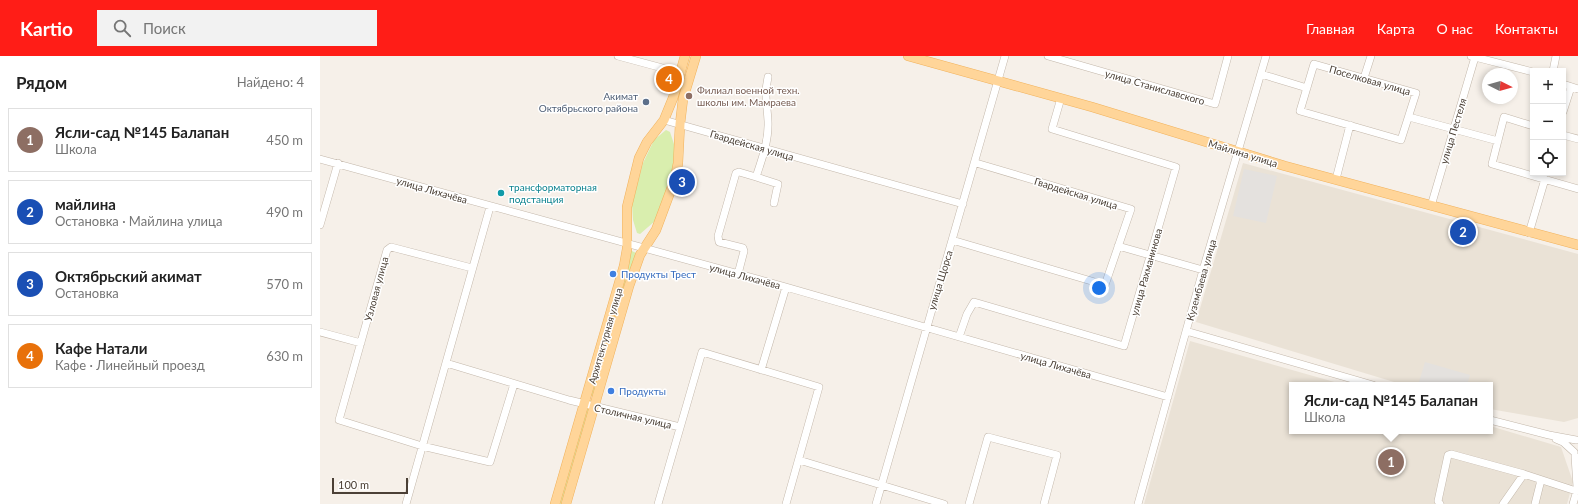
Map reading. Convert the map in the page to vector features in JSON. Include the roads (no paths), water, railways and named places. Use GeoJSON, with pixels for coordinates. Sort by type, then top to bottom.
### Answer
{"type":"FeatureCollection","features":[{"type":"Feature","properties":{"kind":"main road","name":"Архитектурная улица"},"geometry":{"type":"LineString","coordinates":[[566,504],[620,284],[628,243],[627,207],[639,158],[647,142],[664,120],[681,73],[685,56]]}},
{"type":"Feature","properties":{"kind":"main road","name":"Архитектурная улица"},"geometry":{"type":"LineString","coordinates":[[555,504],[590,405],[640,254],[645,249],[656,230],[675,179],[678,163],[683,99],[696,56]]}},
{"type":"Feature","properties":{"kind":"main road","name":"Майлина улица"},"geometry":{"type":"LineString","coordinates":[[908,56],[998,82],[1061,98],[1239,152],[1529,233],[1578,245]]}},
{"type":"Feature","properties":{"kind":"street"},"geometry":{"type":"LineString","coordinates":[[618,56],[629,57],[681,73]]}},
{"type":"Feature","properties":{"kind":"street","name":"улица Щорса"},"geometry":{"type":"LineString","coordinates":[[876,504],[926,327],[976,163],[1006,56]]}},
{"type":"Feature","properties":{"kind":"street","name":"улица Станиславского"},"geometry":{"type":"LineString","coordinates":[[1048,56],[1215,104],[1228,56]]}},
{"type":"Feature","properties":{"kind":"street","name":"Кузембаева улица"},"geometry":{"type":"LineString","coordinates":[[1138,504],[1203,270],[1239,152],[1266,56]]}},
{"type":"Feature","properties":{"kind":"street"},"geometry":{"type":"LineString","coordinates":[[1364,78],[1371,56]]}},
{"type":"Feature","properties":{"kind":"street"},"geometry":{"type":"LineString","coordinates":[[1554,68],[1556,56]]}},
{"type":"Feature","properties":{"kind":"street"},"geometry":{"type":"LineString","coordinates":[[1474,57],[1530,71]]}},
{"type":"Feature","properties":{"kind":"street","name":"улица Пестеля"},"geometry":{"type":"LineString","coordinates":[[1431,206],[1474,57]]}},
{"type":"Feature","properties":{"kind":"street","name":"Поселковая улица"},"geometry":{"type":"LineString","coordinates":[[1314,64],[1416,92],[1401,140],[1300,111],[1307,88],[1314,64]]}},
{"type":"Feature","properties":{"kind":"street"},"geometry":{"type":"LineString","coordinates":[[1260,74],[1307,88]]}},
{"type":"Feature","properties":{"kind":"street"},"geometry":{"type":"LineString","coordinates":[[756,177],[765,149],[768,122],[765,93],[768,77]]}},
{"type":"Feature","properties":{"kind":"street"},"geometry":{"type":"LineString","coordinates":[[1566,105],[1574,88]]}},
{"type":"Feature","properties":{"kind":"street","name":"улица Рахманинова"},"geometry":{"type":"LineString","coordinates":[[959,337],[966,314],[974,302],[1124,346],[1176,167],[1052,129],[1061,98]]}},
{"type":"Feature","properties":{"kind":"street"},"geometry":{"type":"LineString","coordinates":[[1409,117],[1498,141]]}},
{"type":"Feature","properties":{"kind":"street"},"geometry":{"type":"LineString","coordinates":[[1530,125],[1504,117],[1492,164],[1578,189]]}},
{"type":"Feature","properties":{"kind":"street","name":"Гвардейская улица"},"geometry":{"type":"LineString","coordinates":[[664,120],[963,204]]}},
{"type":"Feature","properties":{"kind":"street"},"geometry":{"type":"LineString","coordinates":[[1336,179],[1350,126]]}},
{"type":"Feature","properties":{"kind":"street"},"geometry":{"type":"LineString","coordinates":[[1566,136],[1578,139]]}},
{"type":"Feature","properties":{"kind":"street","name":"улица Лихачёва"},"geometry":{"type":"LineString","coordinates":[[320,159],[490,207],[628,243],[645,249],[786,287],[1168,397]]}},
{"type":"Feature","properties":{"kind":"street"},"geometry":{"type":"LineString","coordinates":[[320,225],[338,163]]}},
{"type":"Feature","properties":{"kind":"street","name":"Гвардейская улица"},"geometry":{"type":"LineString","coordinates":[[952,240],[1106,285],[1131,209],[976,163]]}},
{"type":"Feature","properties":{"kind":"street"},"geometry":{"type":"LineString","coordinates":[[738,274],[744,251],[742,248],[719,242],[718,236],[736,173],[739,172],[778,184],[774,203]]}},
{"type":"Feature","properties":{"kind":"street"},"geometry":{"type":"LineString","coordinates":[[1529,233],[1545,179]]}},
{"type":"Feature","properties":{"kind":"street"},"geometry":{"type":"LineString","coordinates":[[406,504],[490,207]]}},
{"type":"Feature","properties":{"kind":"street"},"geometry":{"type":"LineString","coordinates":[[1118,246],[1203,270]]}},
{"type":"Feature","properties":{"kind":"street","name":"Узловая улица"},"geometry":{"type":"LineString","coordinates":[[472,268],[389,248],[387,250],[339,420],[422,446],[490,462],[514,384]]}},
{"type":"Feature","properties":{"kind":"street"},"geometry":{"type":"LineString","coordinates":[[761,370],[786,287]]}},
{"type":"Feature","properties":{"kind":"street"},"geometry":{"type":"LineString","coordinates":[[1186,331],[1363,382]]}},
{"type":"Feature","properties":{"kind":"street"},"geometry":{"type":"LineString","coordinates":[[320,332],[361,343]]}},
{"type":"Feature","properties":{"kind":"street","name":"Столичная улица"},"geometry":{"type":"LineString","coordinates":[[658,504],[702,352],[819,387],[786,504]]}},
{"type":"Feature","properties":{"kind":"street"},"geometry":{"type":"LineString","coordinates":[[446,363],[590,405]]}},
{"type":"Feature","properties":{"kind":"street","name":"Столичная улица"},"geometry":{"type":"LineString","coordinates":[[590,405],[680,427]]}},
{"type":"Feature","properties":{"kind":"street"},"geometry":{"type":"LineString","coordinates":[[1493,421],[1549,435],[1577,439],[1577,488],[1573,504]]}},
{"type":"Feature","properties":{"kind":"street"},"geometry":{"type":"LineString","coordinates":[[1549,435],[1564,442],[1576,456]]}},
{"type":"Feature","properties":{"kind":"street"},"geometry":{"type":"LineString","coordinates":[[970,504],[988,437],[1057,455],[1044,504]]}},
{"type":"Feature","properties":{"kind":"street"},"geometry":{"type":"LineString","coordinates":[[1440,504],[1438,501],[1449,454],[1454,454],[1541,480],[1577,488]]}},
{"type":"Feature","properties":{"kind":"street"},"geometry":{"type":"LineString","coordinates":[[799,460],[944,504]]}},
{"type":"Feature","properties":{"kind":"street"},"geometry":{"type":"LineString","coordinates":[[1503,504],[1524,474]]}},
{"type":"Feature","properties":{"kind":"street"},"geometry":{"type":"LineString","coordinates":[[1535,504],[1541,480]]}},
{"type":"Feature","properties":{"kind":"place","name":"Кафе Натали"},"geometry":{"type":"Point","coordinates":[669,79]}},
{"type":"Feature","properties":{"kind":"place","name":"Филиал военной техн. школы им. Мамраева"},"geometry":{"type":"Point","coordinates":[689,96]}},
{"type":"Feature","properties":{"kind":"place","name":"Акимат Октябрьского района"},"geometry":{"type":"Point","coordinates":[646,102]}},
{"type":"Feature","properties":{"kind":"place","name":"Октябрьский акимат"},"geometry":{"type":"Point","coordinates":[682,182]}},
{"type":"Feature","properties":{"kind":"place","name":"трансформаторная подстанция"},"geometry":{"type":"Point","coordinates":[501,193]}},
{"type":"Feature","properties":{"kind":"place","name":"майлина"},"geometry":{"type":"Point","coordinates":[1463,232]}},
{"type":"Feature","properties":{"kind":"place","name":"Продукты Трест"},"geometry":{"type":"Point","coordinates":[613,274]}},
{"type":"Feature","properties":{"kind":"place","name":"Продукты"},"geometry":{"type":"Point","coordinates":[611,391]}},
{"type":"Feature","properties":{"kind":"place","name":"Ясли-сад №145 Балапан"},"geometry":{"type":"Point","coordinates":[1391,462]}}]}
